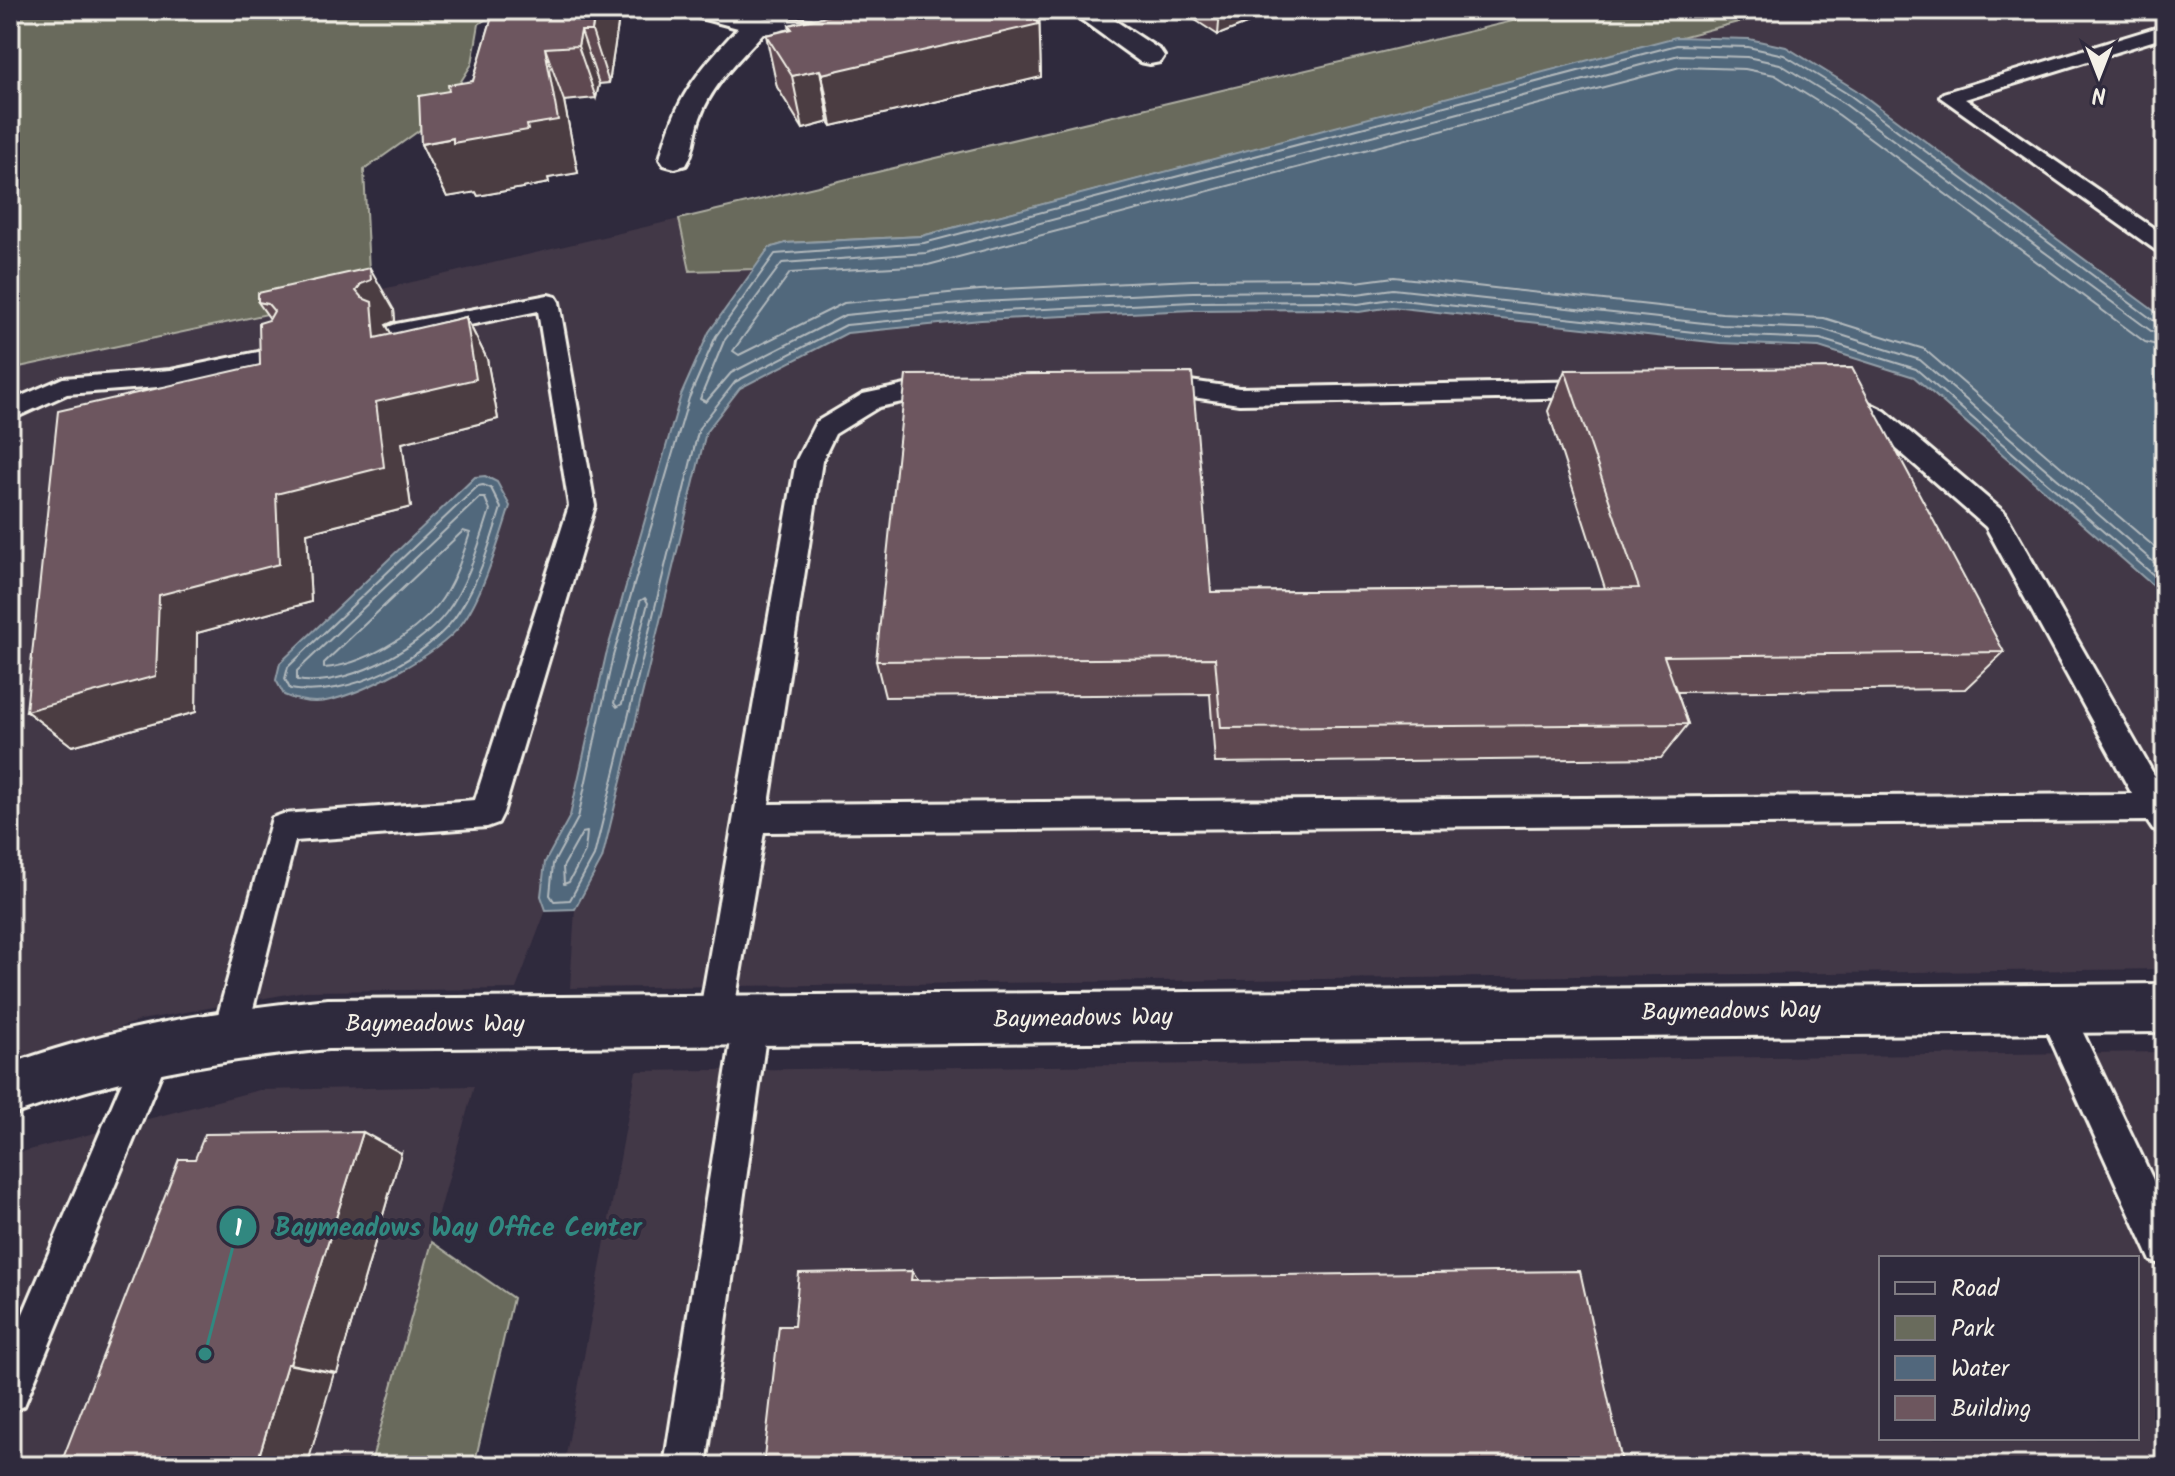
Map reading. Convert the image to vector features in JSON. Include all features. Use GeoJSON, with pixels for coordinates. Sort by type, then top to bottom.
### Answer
{"type":"FeatureCollection","features":[{"type":"Feature","properties":{"kind":"street"},"geometry":{"type":"LineString","coordinates":[[702,10],[756,25],[823,28],[875,26],[964,10]]}},
{"type":"Feature","properties":{"kind":"street"},"geometry":{"type":"LineString","coordinates":[[1081,10],[1150,56]]}},
{"type":"Feature","properties":{"kind":"street"},"geometry":{"type":"LineString","coordinates":[[675,159],[685,118],[705,81],[756,25]]}},
{"type":"Feature","properties":{"kind":"street","name":"Baymeadows Way"},"geometry":{"type":"LineString","coordinates":[[10,1090],[44,1076],[154,1047],[230,1033],[328,1024],[2165,1008]]}},
{"type":"Feature","properties":{"kind":"lane"},"geometry":{"type":"LineString","coordinates":[[2165,31],[1950,97],[2165,246]]}},
{"type":"Feature","properties":{"kind":"lane"},"geometry":{"type":"LineString","coordinates":[[230,1033],[283,828],[487,813],[582,506],[548,302],[396,332]]}},
{"type":"Feature","properties":{"kind":"lane"},"geometry":{"type":"LineString","coordinates":[[10,411],[63,386],[171,378],[287,354]]}},
{"type":"Feature","properties":{"kind":"lane"},"geometry":{"type":"LineString","coordinates":[[1123,384],[1170,384],[1239,396],[1625,388]]}},
{"type":"Feature","properties":{"kind":"lane"},"geometry":{"type":"LineString","coordinates":[[685,1466],[733,1022],[751,818],[809,461],[825,428],[872,400],[936,385],[967,385]]}},
{"type":"Feature","properties":{"kind":"lane"},"geometry":{"type":"LineString","coordinates":[[751,818],[2160,814],[1996,520],[1876,417],[1828,391],[1814,389]]}},
{"type":"Feature","properties":{"kind":"lane"},"geometry":{"type":"LineString","coordinates":[[2054,1009],[2165,1247]]}},
{"type":"Feature","properties":{"kind":"lane"},"geometry":{"type":"LineString","coordinates":[[10,1392],[154,1047]]}},
{"type":"Feature","properties":{"kind":"shaded area"},"geometry":{"type":"Polygon","coordinates":[[[1784,10],[2165,10],[2165,319],[1856,90],[1786,47],[1749,39],[1676,37],[1784,10]]]}},
{"type":"Feature","properties":{"kind":"shaded area"},"geometry":{"type":"Polygon","coordinates":[[[679,219],[690,271],[755,269],[709,332],[681,395],[606,655],[570,816],[545,862],[541,896],[546,910],[516,989],[305,991],[141,1020],[10,1066],[10,369],[370,292],[679,219]]]}},
{"type":"Feature","properties":{"kind":"shaded area"},"geometry":{"type":"Polygon","coordinates":[[[1392,307],[1720,343],[1819,347],[1914,377],[2165,596],[2165,969],[570,988],[575,909],[602,859],[706,432],[740,388],[847,333],[981,320],[1193,310],[1325,309],[1359,312],[1392,307]]]}},
{"type":"Feature","properties":{"kind":"shaded area"},"geometry":{"type":"Polygon","coordinates":[[[2165,1052],[2165,1466],[564,1466],[636,1071],[2165,1052]]]}},
{"type":"Feature","properties":{"kind":"shaded area"},"geometry":{"type":"Polygon","coordinates":[[[474,1086],[370,1466],[10,1466],[10,1155],[259,1090],[474,1086]]]}},
{"type":"Feature","properties":{"kind":"green space"},"geometry":{"type":"Polygon","coordinates":[[[10,10],[499,10],[479,24],[472,64],[438,117],[364,170],[370,292],[10,369],[10,10]]]}},
{"type":"Feature","properties":{"kind":"green space"},"geometry":{"type":"Polygon","coordinates":[[[1559,10],[1784,10],[922,236],[786,243],[769,248],[755,269],[690,271],[679,219],[1559,10]]]}},
{"type":"Feature","properties":{"kind":"green space"},"geometry":{"type":"Polygon","coordinates":[[[432,1242],[513,1298],[474,1466],[370,1466],[432,1242]]]}},
{"type":"Feature","properties":{"kind":"water"},"geometry":{"type":"Polygon","coordinates":[[[1676,37],[1749,39],[1786,47],[1856,90],[2165,319],[2165,596],[1914,377],[1819,347],[1720,343],[1392,307],[1359,312],[1325,309],[1193,310],[981,320],[847,333],[740,388],[706,432],[602,859],[575,909],[546,910],[541,896],[545,862],[570,816],[606,655],[681,395],[709,332],[769,248],[786,243],[922,236],[1676,37]]]}},
{"type":"Feature","properties":{"kind":"water"},"geometry":{"type":"Polygon","coordinates":[[[485,476],[497,482],[510,506],[483,585],[460,626],[417,661],[359,690],[320,702],[284,695],[276,680],[280,663],[475,477],[485,476]]]}},
{"type":"Feature","properties":{"kind":"building"},"geometry":{"type":"Polygon","coordinates":[[[494,10],[595,10],[592,31],[581,31],[578,46],[545,48],[558,120],[527,125],[528,130],[453,143],[453,138],[421,144],[419,96],[449,91],[448,85],[473,81],[494,10]]]}},
{"type":"Feature","properties":{"kind":"building"},"geometry":{"type":"Polygon","coordinates":[[[851,10],[1034,10],[1029,11],[1039,24],[822,74],[820,70],[792,76],[766,35],[792,29],[789,25],[851,10]]]}},
{"type":"Feature","properties":{"kind":"building"},"geometry":{"type":"Polygon","coordinates":[[[370,268],[371,280],[361,284],[356,291],[372,302],[375,338],[466,317],[476,379],[376,402],[384,467],[276,494],[279,564],[159,595],[156,676],[26,711],[58,411],[260,365],[259,323],[269,320],[274,311],[268,304],[258,302],[258,293],[370,268]]]}},
{"type":"Feature","properties":{"kind":"building"},"geometry":{"type":"Polygon","coordinates":[[[1852,368],[2004,652],[1664,656],[1688,724],[1221,728],[1215,658],[876,661],[906,375],[1192,373],[1211,592],[1639,588],[1565,370],[1852,368]]]}},
{"type":"Feature","properties":{"kind":"building"},"geometry":{"type":"Polygon","coordinates":[[[363,1132],[256,1466],[60,1466],[179,1159],[195,1159],[205,1134],[363,1132]]]}},
{"type":"Feature","properties":{"kind":"building"},"geometry":{"type":"Polygon","coordinates":[[[912,1271],[911,1280],[1580,1271],[1623,1466],[763,1466],[779,1326],[794,1326],[799,1273],[912,1271]]]}},
{"type":"Feature","properties":{"kind":"place","name":"Baymeadows Way Office Center"},"geometry":{"type":"Point","coordinates":[205,1354]}}]}
